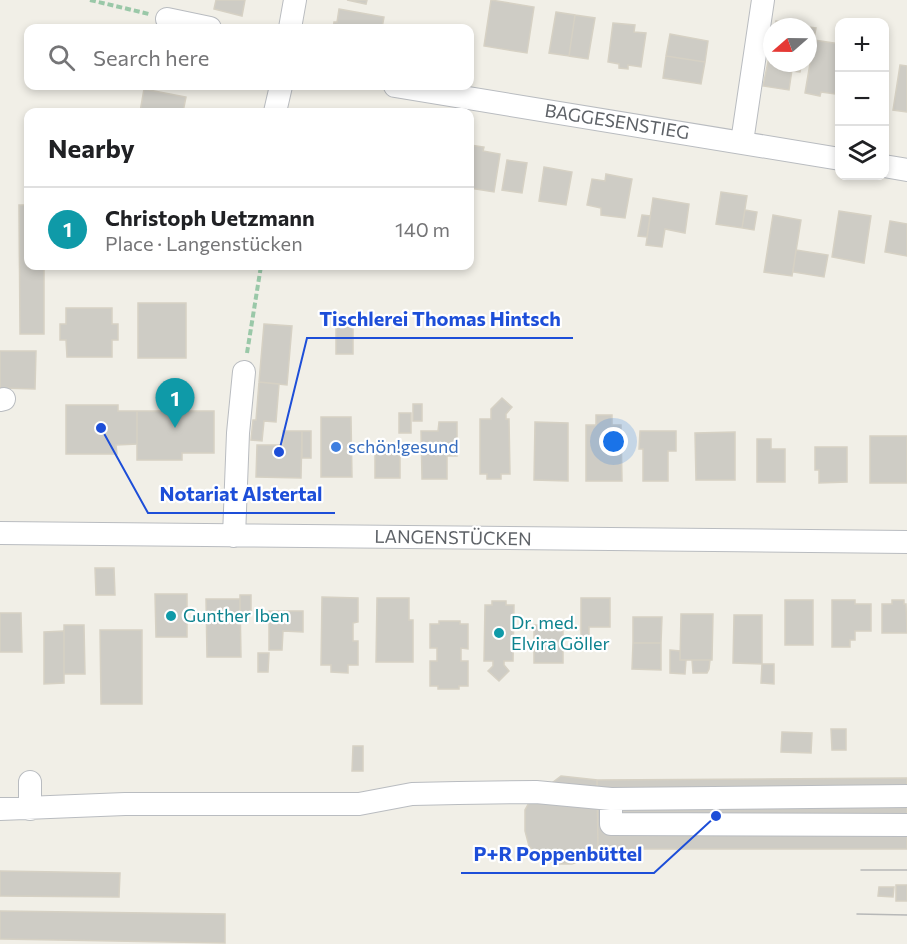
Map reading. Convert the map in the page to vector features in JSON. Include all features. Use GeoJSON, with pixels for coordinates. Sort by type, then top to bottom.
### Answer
{"type":"FeatureCollection","features":[{"type":"Feature","properties":{"kind":"street"},"geometry":{"type":"LineString","coordinates":[[291,24],[295,0]]}},
{"type":"Feature","properties":{"kind":"street"},"geometry":{"type":"LineString","coordinates":[[742,142],[764,0]]}},
{"type":"Feature","properties":{"kind":"street"},"geometry":{"type":"LineString","coordinates":[[167,19],[191,24]]}},
{"type":"Feature","properties":{"kind":"street"},"geometry":{"type":"LineString","coordinates":[[276,108],[280,90]]}},
{"type":"Feature","properties":{"kind":"street","name":"BAGGESENSTIEG"},"geometry":{"type":"LineString","coordinates":[[420,90],[835,158]]}},
{"type":"Feature","properties":{"kind":"street"},"geometry":{"type":"LineString","coordinates":[[889,167],[907,170]]}},
{"type":"Feature","properties":{"kind":"street"},"geometry":{"type":"LineString","coordinates":[[234,536],[238,433],[244,372]]}},
{"type":"Feature","properties":{"kind":"street","name":"LANGENSTÜCKEN"},"geometry":{"type":"LineString","coordinates":[[0,533],[907,542]]}},
{"type":"Feature","properties":{"kind":"street"},"geometry":{"type":"LineString","coordinates":[[30,782],[30,809]]}},
{"type":"Feature","properties":{"kind":"street"},"geometry":{"type":"LineString","coordinates":[[0,809],[30,809],[62,805],[359,804],[412,794],[458,793],[536,792],[611,799],[907,796]]}},
{"type":"Feature","properties":{"kind":"street"},"geometry":{"type":"LineString","coordinates":[[611,799],[611,824],[907,825]]}},
{"type":"Feature","properties":{"kind":"path"},"geometry":{"type":"LineString","coordinates":[[90,0],[167,19]]}},
{"type":"Feature","properties":{"kind":"path"},"geometry":{"type":"LineString","coordinates":[[244,372],[260,270]]}},
{"type":"Feature","properties":{"kind":"building"},"geometry":{"type":"Polygon","coordinates":[[[216,0],[245,0],[242,16],[214,9],[216,0]]]}},
{"type":"Feature","properties":{"kind":"building"},"geometry":{"type":"Polygon","coordinates":[[[347,0],[367,0],[366,4],[347,0]]]}},
{"type":"Feature","properties":{"kind":"building"},"geometry":{"type":"Polygon","coordinates":[[[491,0],[534,7],[527,53],[484,46],[491,0]]]}},
{"type":"Feature","properties":{"kind":"building"},"geometry":{"type":"Polygon","coordinates":[[[339,9],[384,17],[383,24],[334,24],[337,22],[339,9]]]}},
{"type":"Feature","properties":{"kind":"building"},"geometry":{"type":"Polygon","coordinates":[[[556,12],[575,15],[569,56],[549,53],[556,12]]]}},
{"type":"Feature","properties":{"kind":"building"},"geometry":{"type":"Polygon","coordinates":[[[575,15],[595,18],[588,59],[569,56],[575,15]]]}},
{"type":"Feature","properties":{"kind":"building"},"geometry":{"type":"Polygon","coordinates":[[[613,23],[635,25],[634,32],[646,33],[641,67],[628,65],[628,69],[619,68],[619,64],[608,62],[613,23]]]}},
{"type":"Feature","properties":{"kind":"building"},"geometry":{"type":"Polygon","coordinates":[[[670,34],[708,41],[705,62],[666,56],[670,34]]]}},
{"type":"Feature","properties":{"kind":"building"},"geometry":{"type":"Polygon","coordinates":[[[817,40],[835,43],[835,94],[821,92],[820,96],[805,93],[809,72],[817,72],[817,40]]]}},
{"type":"Feature","properties":{"kind":"building"},"geometry":{"type":"Polygon","coordinates":[[[666,56],[705,62],[701,84],[663,78],[666,56]]]}},
{"type":"Feature","properties":{"kind":"building"},"geometry":{"type":"Polygon","coordinates":[[[900,65],[907,66],[907,112],[893,110],[900,65]]]}},
{"type":"Feature","properties":{"kind":"building"},"geometry":{"type":"Polygon","coordinates":[[[766,72],[792,72],[789,90],[763,86],[766,72]]]}},
{"type":"Feature","properties":{"kind":"building"},"geometry":{"type":"Polygon","coordinates":[[[144,90],[186,97],[184,108],[141,108],[144,90]]]}},
{"type":"Feature","properties":{"kind":"building"},"geometry":{"type":"Polygon","coordinates":[[[474,146],[484,147],[483,151],[500,154],[494,192],[474,189],[474,146]]]}},
{"type":"Feature","properties":{"kind":"building"},"geometry":{"type":"Polygon","coordinates":[[[507,160],[527,163],[522,193],[502,190],[507,160]]]}},
{"type":"Feature","properties":{"kind":"building"},"geometry":{"type":"Polygon","coordinates":[[[544,167],[572,172],[566,205],[539,201],[544,167]]]}},
{"type":"Feature","properties":{"kind":"building"},"geometry":{"type":"Polygon","coordinates":[[[606,174],[632,179],[625,218],[601,215],[601,208],[587,205],[592,179],[605,181],[606,174]]]}},
{"type":"Feature","properties":{"kind":"building"},"geometry":{"type":"Polygon","coordinates":[[[721,192],[747,196],[742,228],[716,224],[721,192]]]}},
{"type":"Feature","properties":{"kind":"building"},"geometry":{"type":"Polygon","coordinates":[[[653,198],[689,204],[685,233],[665,229],[662,247],[646,245],[653,198]]]}},
{"type":"Feature","properties":{"kind":"building"},"geometry":{"type":"Polygon","coordinates":[[[19,205],[24,205],[24,270],[44,270],[44,334],[20,334],[19,205]]]}},
{"type":"Feature","properties":{"kind":"building"},"geometry":{"type":"Polygon","coordinates":[[[745,210],[757,212],[754,230],[742,228],[745,210]]]}},
{"type":"Feature","properties":{"kind":"building"},"geometry":{"type":"Polygon","coordinates":[[[839,211],[871,216],[864,263],[832,257],[839,211]]]}},
{"type":"Feature","properties":{"kind":"building"},"geometry":{"type":"Polygon","coordinates":[[[642,215],[650,216],[647,237],[638,236],[642,215]]]}},
{"type":"Feature","properties":{"kind":"building"},"geometry":{"type":"Polygon","coordinates":[[[773,215],[801,220],[792,276],[764,272],[773,215]]]}},
{"type":"Feature","properties":{"kind":"building"},"geometry":{"type":"Polygon","coordinates":[[[890,221],[907,224],[907,256],[885,252],[890,221]]]}},
{"type":"Feature","properties":{"kind":"building"},"geometry":{"type":"Polygon","coordinates":[[[796,250],[828,255],[824,277],[793,272],[796,250]]]}},
{"type":"Feature","properties":{"kind":"building"},"geometry":{"type":"Polygon","coordinates":[[[138,303],[186,303],[186,358],[138,358],[138,303]]]}},
{"type":"Feature","properties":{"kind":"building"},"geometry":{"type":"Polygon","coordinates":[[[66,308],[112,308],[112,324],[118,324],[118,340],[112,340],[112,357],[67,357],[66,340],[60,340],[60,324],[66,324],[66,308]]]}},
{"type":"Feature","properties":{"kind":"building"},"geometry":{"type":"Polygon","coordinates":[[[336,316],[353,316],[353,354],[336,354],[336,316]]]}},
{"type":"Feature","properties":{"kind":"building"},"geometry":{"type":"Polygon","coordinates":[[[264,324],[292,326],[287,385],[259,382],[264,324]]]}},
{"type":"Feature","properties":{"kind":"building"},"geometry":{"type":"Polygon","coordinates":[[[0,351],[36,351],[35,389],[0,388],[0,351]]]}},
{"type":"Feature","properties":{"kind":"building"},"geometry":{"type":"Polygon","coordinates":[[[259,382],[279,384],[276,422],[264,421],[262,441],[251,440],[253,420],[256,420],[259,382]]]}},
{"type":"Feature","properties":{"kind":"building"},"geometry":{"type":"Polygon","coordinates":[[[502,398],[512,407],[506,414],[506,419],[509,419],[510,474],[501,474],[501,479],[487,479],[487,474],[480,474],[480,419],[491,419],[491,409],[502,398]]]}},
{"type":"Feature","properties":{"kind":"building"},"geometry":{"type":"Polygon","coordinates":[[[413,404],[422,404],[422,421],[413,421],[413,404]]]}},
{"type":"Feature","properties":{"kind":"building"},"geometry":{"type":"Polygon","coordinates":[[[66,405],[118,405],[118,411],[137,411],[137,444],[116,445],[117,454],[66,454],[66,405]]]}},
{"type":"Feature","properties":{"kind":"building"},"geometry":{"type":"Polygon","coordinates":[[[137,411],[214,411],[214,453],[182,453],[182,460],[137,460],[137,411]]]}},
{"type":"Feature","properties":{"kind":"building"},"geometry":{"type":"Polygon","coordinates":[[[399,413],[411,413],[411,433],[399,433],[399,413]]]}},
{"type":"Feature","properties":{"kind":"building"},"geometry":{"type":"Polygon","coordinates":[[[596,415],[612,415],[612,425],[621,425],[622,481],[586,481],[586,425],[596,425],[596,415]]]}},
{"type":"Feature","properties":{"kind":"building","name":"schön!gesund"},"geometry":{"type":"Polygon","coordinates":[[[321,417],[351,417],[352,477],[321,477],[321,417]]]}},
{"type":"Feature","properties":{"kind":"building"},"geometry":{"type":"Polygon","coordinates":[[[439,422],[457,422],[457,456],[447,456],[447,479],[422,479],[421,431],[438,431],[439,422]]]}},
{"type":"Feature","properties":{"kind":"building"},"geometry":{"type":"Polygon","coordinates":[[[535,422],[568,423],[568,481],[534,480],[535,422]]]}},
{"type":"Feature","properties":{"kind":"building"},"geometry":{"type":"Polygon","coordinates":[[[283,431],[302,431],[301,478],[256,477],[257,445],[283,445],[283,431]]]}},
{"type":"Feature","properties":{"kind":"building"},"geometry":{"type":"Polygon","coordinates":[[[302,431],[311,431],[311,458],[302,458],[302,431]]]}},
{"type":"Feature","properties":{"kind":"building"},"geometry":{"type":"Polygon","coordinates":[[[640,431],[676,431],[676,451],[668,451],[668,481],[643,481],[643,449],[639,449],[640,431]]]}},
{"type":"Feature","properties":{"kind":"building"},"geometry":{"type":"Polygon","coordinates":[[[735,432],[735,480],[696,480],[695,433],[735,432]]]}},
{"type":"Feature","properties":{"kind":"building"},"geometry":{"type":"Polygon","coordinates":[[[870,436],[907,436],[907,483],[870,483],[870,436]]]}},
{"type":"Feature","properties":{"kind":"building"},"geometry":{"type":"Polygon","coordinates":[[[757,439],[771,439],[771,449],[785,449],[785,482],[757,482],[757,439]]]}},
{"type":"Feature","properties":{"kind":"building"},"geometry":{"type":"Polygon","coordinates":[[[815,447],[847,447],[847,482],[819,483],[819,470],[815,470],[815,447]]]}},
{"type":"Feature","properties":{"kind":"building"},"geometry":{"type":"Polygon","coordinates":[[[375,451],[400,451],[400,478],[375,478],[375,451]]]}},
{"type":"Feature","properties":{"kind":"building"},"geometry":{"type":"Polygon","coordinates":[[[95,568],[114,568],[115,595],[96,595],[95,568]]]}},
{"type":"Feature","properties":{"kind":"building","name":"Gunther Iben"},"geometry":{"type":"Polygon","coordinates":[[[155,594],[187,594],[187,637],[156,637],[155,594]]]}},
{"type":"Feature","properties":{"kind":"building"},"geometry":{"type":"Polygon","coordinates":[[[240,595],[251,595],[251,614],[240,614],[240,595]]]}},
{"type":"Feature","properties":{"kind":"building"},"geometry":{"type":"Polygon","coordinates":[[[322,597],[358,598],[358,622],[353,623],[353,641],[358,641],[358,665],[348,665],[348,673],[331,672],[331,665],[321,665],[322,597]]]}},
{"type":"Feature","properties":{"kind":"building"},"geometry":{"type":"Polygon","coordinates":[[[377,598],[409,598],[409,620],[413,620],[413,662],[376,662],[377,598]]]}},
{"type":"Feature","properties":{"kind":"building"},"geometry":{"type":"Polygon","coordinates":[[[581,598],[610,598],[610,627],[589,627],[589,638],[581,638],[581,598]]]}},
{"type":"Feature","properties":{"kind":"building"},"geometry":{"type":"Polygon","coordinates":[[[206,599],[240,599],[241,657],[207,657],[206,599]]]}},
{"type":"Feature","properties":{"kind":"building"},"geometry":{"type":"Polygon","coordinates":[[[785,600],[813,600],[813,645],[785,645],[785,600]]]}},
{"type":"Feature","properties":{"kind":"building"},"geometry":{"type":"Polygon","coordinates":[[[832,600],[855,600],[855,604],[871,604],[871,631],[855,631],[855,640],[850,640],[850,647],[832,647],[832,600]]]}},
{"type":"Feature","properties":{"kind":"building"},"geometry":{"type":"Polygon","coordinates":[[[892,600],[904,600],[906,604],[907,633],[882,633],[882,604],[892,604],[892,600]]]}},
{"type":"Feature","properties":{"kind":"building","name":"Dr. med. Elvira Göller"},"geometry":{"type":"Polygon","coordinates":[[[492,601],[506,601],[506,605],[514,605],[513,661],[504,661],[509,671],[499,681],[488,671],[493,666],[493,661],[484,661],[485,605],[492,605],[492,601]]]}},
{"type":"Feature","properties":{"kind":"building"},"geometry":{"type":"Polygon","coordinates":[[[269,611],[303,611],[303,632],[283,631],[282,650],[269,650],[269,611]]]}},
{"type":"Feature","properties":{"kind":"building"},"geometry":{"type":"Polygon","coordinates":[[[0,613],[21,613],[22,652],[0,652],[0,613]]]}},
{"type":"Feature","properties":{"kind":"building"},"geometry":{"type":"Polygon","coordinates":[[[681,614],[713,614],[712,660],[680,660],[681,614]]]}},
{"type":"Feature","properties":{"kind":"building"},"geometry":{"type":"Polygon","coordinates":[[[734,615],[762,615],[762,664],[733,663],[734,615]]]}},
{"type":"Feature","properties":{"kind":"building"},"geometry":{"type":"Polygon","coordinates":[[[633,617],[662,617],[661,643],[633,643],[633,617]]]}},
{"type":"Feature","properties":{"kind":"building"},"geometry":{"type":"Polygon","coordinates":[[[439,621],[460,621],[460,624],[468,624],[468,649],[461,648],[461,661],[468,661],[468,686],[459,686],[459,689],[438,689],[438,686],[430,686],[430,661],[437,661],[437,648],[430,648],[430,624],[439,624],[439,621]]]}},
{"type":"Feature","properties":{"kind":"building"},"geometry":{"type":"Polygon","coordinates":[[[64,625],[84,625],[85,674],[64,674],[64,625]]]}},
{"type":"Feature","properties":{"kind":"building"},"geometry":{"type":"Polygon","coordinates":[[[534,625],[563,625],[563,663],[534,663],[534,625]]]}},
{"type":"Feature","properties":{"kind":"building"},"geometry":{"type":"Polygon","coordinates":[[[100,630],[142,630],[142,704],[101,704],[100,630]]]}},
{"type":"Feature","properties":{"kind":"building"},"geometry":{"type":"Polygon","coordinates":[[[64,631],[64,683],[44,684],[44,632],[64,631]]]}},
{"type":"Feature","properties":{"kind":"building"},"geometry":{"type":"Polygon","coordinates":[[[633,643],[661,643],[661,670],[632,669],[633,643]]]}},
{"type":"Feature","properties":{"kind":"building"},"geometry":{"type":"Polygon","coordinates":[[[670,650],[680,651],[680,660],[686,660],[685,674],[670,673],[670,650]]]}},
{"type":"Feature","properties":{"kind":"building"},"geometry":{"type":"Polygon","coordinates":[[[258,653],[269,653],[268,672],[258,672],[258,653]]]}},
{"type":"Feature","properties":{"kind":"building"},"geometry":{"type":"Polygon","coordinates":[[[692,660],[710,660],[707,673],[693,673],[692,660]]]}},
{"type":"Feature","properties":{"kind":"building"},"geometry":{"type":"Polygon","coordinates":[[[762,664],[774,664],[774,684],[761,683],[762,664]]]}},
{"type":"Feature","properties":{"kind":"building"},"geometry":{"type":"Polygon","coordinates":[[[831,729],[846,729],[846,750],[832,750],[831,729]]]}},
{"type":"Feature","properties":{"kind":"building"},"geometry":{"type":"Polygon","coordinates":[[[782,732],[812,733],[811,753],[781,752],[782,732]]]}},
{"type":"Feature","properties":{"kind":"building"},"geometry":{"type":"Polygon","coordinates":[[[353,746],[363,746],[363,771],[352,771],[353,746]]]}},
{"type":"Feature","properties":{"kind":"building"},"geometry":{"type":"Polygon","coordinates":[[[561,776],[597,780],[907,778],[907,849],[609,849],[598,850],[587,858],[572,864],[555,864],[539,856],[529,846],[525,831],[525,810],[531,799],[561,776]]]}},
{"type":"Feature","properties":{"kind":"building"},"geometry":{"type":"Polygon","coordinates":[[[561,776],[597,780],[598,850],[587,858],[572,864],[555,864],[539,856],[529,846],[525,831],[525,810],[531,799],[561,776]]]}},
{"type":"Feature","properties":{"kind":"building"},"geometry":{"type":"Polygon","coordinates":[[[0,871],[120,873],[119,897],[0,896],[0,871]]]}},
{"type":"Feature","properties":{"kind":"building"},"geometry":{"type":"Polygon","coordinates":[[[896,885],[907,885],[907,901],[896,901],[896,885]]]}},
{"type":"Feature","properties":{"kind":"building"},"geometry":{"type":"Polygon","coordinates":[[[879,887],[894,887],[893,897],[878,896],[879,887]]]}},
{"type":"Feature","properties":{"kind":"building"},"geometry":{"type":"Polygon","coordinates":[[[0,911],[225,914],[225,943],[0,939],[0,911]]]}},
{"type":"Feature","properties":{"kind":"tram line"},"geometry":{"type":"LineString","coordinates":[[861,870],[907,870]]}},
{"type":"Feature","properties":{"kind":"tram line"},"geometry":{"type":"LineString","coordinates":[[857,914],[907,915]]}},
{"type":"Feature","properties":{"kind":"place","name":"Notariat Alstertal"},"geometry":{"type":"Point","coordinates":[101,428]}},
{"type":"Feature","properties":{"kind":"place","name":"Christoph Uetzmann"},"geometry":{"type":"Point","coordinates":[175,428]}},
{"type":"Feature","properties":{"kind":"place","name":"schön!gesund"},"geometry":{"type":"Point","coordinates":[336,447]}},
{"type":"Feature","properties":{"kind":"place","name":"Tischlerei Thomas Hintsch"},"geometry":{"type":"Point","coordinates":[279,452]}},
{"type":"Feature","properties":{"kind":"place","name":"Gunther Iben"},"geometry":{"type":"Point","coordinates":[171,616]}},
{"type":"Feature","properties":{"kind":"place","name":"Dr. med. Elvira Göller"},"geometry":{"type":"Point","coordinates":[499,633]}},
{"type":"Feature","properties":{"kind":"place","name":"P+R Poppenbüttel"},"geometry":{"type":"Point","coordinates":[716,816]}}]}
